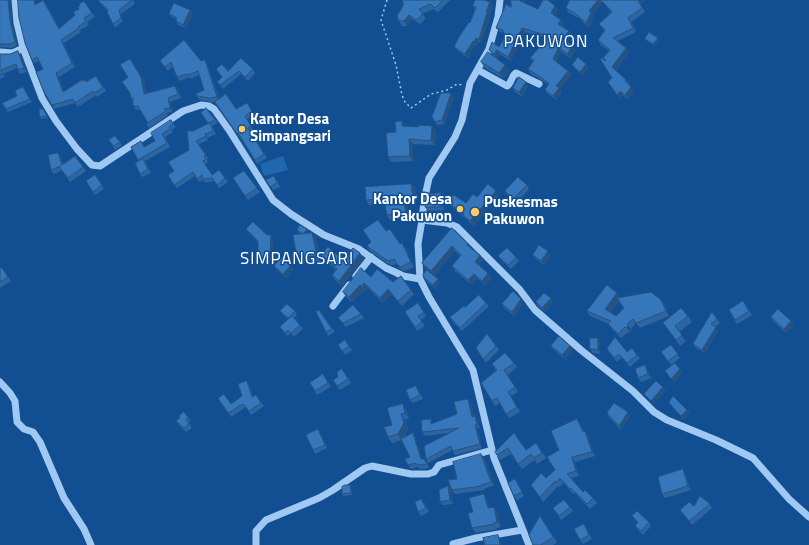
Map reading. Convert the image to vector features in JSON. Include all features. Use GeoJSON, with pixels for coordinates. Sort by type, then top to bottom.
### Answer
{"type":"FeatureCollection","features":[{"type":"Feature","properties":{"kind":"street"},"geometry":{"type":"LineString","coordinates":[[15,0],[17,23],[23,48],[42,98],[56,121],[77,149],[92,165],[100,166],[183,111],[201,105],[210,106],[214,109],[229,130],[273,200],[291,214],[324,235],[359,249],[386,268],[403,276],[420,279]]}},
{"type":"Feature","properties":{"kind":"street"},"geometry":{"type":"LineString","coordinates":[[500,0],[498,17],[489,49],[469,86],[462,120],[455,136],[429,178],[418,244],[420,279],[429,297],[473,370],[492,450],[529,545]]}},
{"type":"Feature","properties":{"kind":"street"},"geometry":{"type":"LineString","coordinates":[[0,52],[12,53],[23,48]]}},
{"type":"Feature","properties":{"kind":"street"},"geometry":{"type":"LineString","coordinates":[[478,70],[507,86],[510,84],[514,74],[516,73],[539,84]]}},
{"type":"Feature","properties":{"kind":"street"},"geometry":{"type":"LineString","coordinates":[[422,220],[447,223],[457,227],[520,290],[536,310],[581,350],[633,391],[654,412],[667,420],[716,440],[753,458],[788,499],[809,517]]}},
{"type":"Feature","properties":{"kind":"street"},"geometry":{"type":"LineString","coordinates":[[333,306],[371,257]]}},
{"type":"Feature","properties":{"kind":"street"},"geometry":{"type":"LineString","coordinates":[[0,382],[15,401],[15,416],[19,425],[24,429],[33,432],[40,442],[64,498],[84,529],[91,545]]}},
{"type":"Feature","properties":{"kind":"street"},"geometry":{"type":"LineString","coordinates":[[256,545],[256,531],[266,520],[319,498],[365,468],[372,466],[411,474],[428,474],[434,472],[439,465],[492,450]]}},
{"type":"Feature","properties":{"kind":"street"},"geometry":{"type":"LineString","coordinates":[[453,544],[476,538],[522,530]]}},
{"type":"Feature","properties":{"kind":"path"},"geometry":{"type":"LineString","coordinates":[[387,0],[381,20],[396,65],[402,95],[405,102],[411,108],[431,94],[447,90],[456,84],[469,86]]}},
{"type":"Feature","properties":{"kind":"shaded area"},"geometry":{"type":"Polygon","coordinates":[[[283,156],[288,170],[264,176],[260,164],[283,156]]]}},
{"type":"Feature","properties":{"kind":"building"},"geometry":{"type":"Polygon","coordinates":[[[0,0],[8,0],[10,20],[15,42],[10,44],[0,44],[0,0]]]}},
{"type":"Feature","properties":{"kind":"building"},"geometry":{"type":"Polygon","coordinates":[[[18,0],[34,0],[35,5],[43,0],[59,29],[75,15],[73,12],[79,9],[79,4],[84,1],[92,13],[84,18],[86,21],[78,27],[79,28],[61,40],[72,63],[56,73],[63,92],[82,80],[85,80],[86,82],[96,76],[103,88],[94,93],[93,91],[75,103],[73,99],[52,105],[44,92],[36,72],[43,69],[37,57],[32,60],[25,43],[19,18],[18,0]]]}},
{"type":"Feature","properties":{"kind":"building"},"geometry":{"type":"Polygon","coordinates":[[[98,0],[132,0],[119,10],[121,18],[113,24],[107,12],[108,10],[98,0]]]}},
{"type":"Feature","properties":{"kind":"building"},"geometry":{"type":"Polygon","coordinates":[[[403,0],[443,0],[435,8],[430,4],[419,9],[423,14],[416,20],[409,15],[404,21],[399,21],[397,16],[403,6],[403,0]]]}},
{"type":"Feature","properties":{"kind":"building"},"geometry":{"type":"Polygon","coordinates":[[[475,0],[490,2],[479,39],[476,38],[474,42],[473,41],[465,54],[454,47],[469,22],[470,23],[476,7],[473,6],[475,0]]]}},
{"type":"Feature","properties":{"kind":"building"},"geometry":{"type":"Polygon","coordinates":[[[511,0],[521,0],[520,1],[538,9],[543,0],[548,0],[555,6],[551,13],[561,20],[558,24],[569,31],[563,38],[573,46],[567,54],[559,47],[553,59],[568,71],[556,86],[559,88],[553,96],[545,90],[549,83],[528,69],[534,60],[530,58],[546,40],[542,37],[545,35],[522,28],[508,57],[497,50],[494,54],[489,50],[492,42],[499,47],[506,35],[503,30],[496,28],[506,4],[511,7],[511,0]]]}},
{"type":"Feature","properties":{"kind":"building"},"geometry":{"type":"Polygon","coordinates":[[[570,0],[598,0],[589,11],[591,13],[586,23],[566,8],[570,0]]]}},
{"type":"Feature","properties":{"kind":"building"},"geometry":{"type":"Polygon","coordinates":[[[601,0],[638,0],[642,8],[628,18],[633,28],[613,38],[626,48],[612,67],[631,87],[625,95],[620,91],[617,95],[608,82],[612,78],[600,59],[602,58],[605,61],[606,60],[603,58],[610,50],[598,40],[605,30],[599,24],[612,12],[601,0]]]}},
{"type":"Feature","properties":{"kind":"building"},"geometry":{"type":"Polygon","coordinates":[[[174,3],[190,10],[183,25],[176,21],[176,17],[169,14],[174,3]]]}},
{"type":"Feature","properties":{"kind":"building"},"geometry":{"type":"Polygon","coordinates":[[[649,32],[658,38],[653,44],[645,39],[649,32]]]}},
{"type":"Feature","properties":{"kind":"building"},"geometry":{"type":"Polygon","coordinates":[[[184,40],[201,61],[205,60],[217,97],[209,98],[195,94],[204,90],[198,71],[177,77],[171,62],[165,67],[160,61],[184,40]]]}},
{"type":"Feature","properties":{"kind":"building"},"geometry":{"type":"Polygon","coordinates":[[[18,51],[24,68],[18,70],[16,64],[1,70],[3,73],[0,75],[0,54],[10,54],[18,51]]]}},
{"type":"Feature","properties":{"kind":"building"},"geometry":{"type":"Polygon","coordinates":[[[488,52],[505,65],[499,73],[481,62],[488,52]]]}},
{"type":"Feature","properties":{"kind":"building"},"geometry":{"type":"Polygon","coordinates":[[[578,57],[586,64],[580,72],[572,65],[578,57]]]}},
{"type":"Feature","properties":{"kind":"building"},"geometry":{"type":"Polygon","coordinates":[[[241,58],[253,69],[245,77],[239,71],[220,85],[217,82],[222,77],[216,69],[222,64],[228,71],[241,58]]]}},
{"type":"Feature","properties":{"kind":"building"},"geometry":{"type":"Polygon","coordinates":[[[130,59],[141,77],[144,94],[175,86],[178,94],[168,98],[170,108],[164,109],[166,111],[148,123],[138,106],[133,106],[133,98],[131,98],[130,93],[122,82],[128,77],[120,65],[130,59]]]}},
{"type":"Feature","properties":{"kind":"building"},"geometry":{"type":"Polygon","coordinates":[[[519,77],[526,82],[519,92],[513,88],[519,77]]]}},
{"type":"Feature","properties":{"kind":"building"},"geometry":{"type":"Polygon","coordinates":[[[23,87],[30,99],[6,109],[2,103],[17,96],[15,91],[23,87]]]}},
{"type":"Feature","properties":{"kind":"building"},"geometry":{"type":"Polygon","coordinates":[[[441,93],[451,93],[442,120],[435,122],[432,117],[441,93]]]}},
{"type":"Feature","properties":{"kind":"building"},"geometry":{"type":"Polygon","coordinates":[[[226,94],[236,109],[247,103],[252,111],[245,116],[251,126],[248,128],[264,154],[255,160],[238,133],[237,134],[215,102],[226,94]]]}},
{"type":"Feature","properties":{"kind":"building"},"geometry":{"type":"Polygon","coordinates":[[[206,108],[215,120],[208,123],[201,113],[206,108]]]}},
{"type":"Feature","properties":{"kind":"building"},"geometry":{"type":"Polygon","coordinates":[[[39,109],[43,109],[47,116],[40,117],[39,109]]]}},
{"type":"Feature","properties":{"kind":"building"},"geometry":{"type":"Polygon","coordinates":[[[171,120],[173,124],[169,127],[170,129],[162,134],[167,143],[138,160],[131,147],[141,141],[144,147],[155,141],[151,133],[171,120]]]}},
{"type":"Feature","properties":{"kind":"building"},"geometry":{"type":"Polygon","coordinates":[[[402,121],[402,126],[432,126],[431,141],[409,139],[410,156],[388,157],[386,133],[396,132],[395,122],[402,121]]]}},
{"type":"Feature","properties":{"kind":"building"},"geometry":{"type":"Polygon","coordinates":[[[210,123],[213,131],[205,134],[206,136],[196,141],[206,155],[204,156],[206,159],[203,161],[212,175],[219,170],[225,178],[217,185],[212,178],[203,179],[202,175],[197,179],[193,172],[174,185],[168,175],[174,171],[168,162],[189,150],[187,131],[193,131],[210,123]]]}},
{"type":"Feature","properties":{"kind":"building"},"geometry":{"type":"Polygon","coordinates":[[[115,136],[120,142],[113,146],[109,140],[115,136]]]}},
{"type":"Feature","properties":{"kind":"building"},"geometry":{"type":"Polygon","coordinates":[[[58,153],[62,165],[75,156],[83,167],[68,178],[59,167],[61,166],[51,170],[48,155],[58,153]]]}},
{"type":"Feature","properties":{"kind":"building"},"geometry":{"type":"Polygon","coordinates":[[[143,159],[148,169],[140,174],[135,163],[143,159]]]}},
{"type":"Feature","properties":{"kind":"building"},"geometry":{"type":"Polygon","coordinates":[[[244,171],[257,188],[245,196],[233,178],[244,171]]]}},
{"type":"Feature","properties":{"kind":"building"},"geometry":{"type":"Polygon","coordinates":[[[95,175],[102,185],[93,192],[86,181],[95,175]]]}},
{"type":"Feature","properties":{"kind":"building"},"geometry":{"type":"Polygon","coordinates":[[[274,176],[277,183],[270,187],[266,180],[274,176]]]}},
{"type":"Feature","properties":{"kind":"building"},"geometry":{"type":"Polygon","coordinates":[[[518,177],[527,185],[513,199],[505,191],[518,177]]]}},
{"type":"Feature","properties":{"kind":"building"},"geometry":{"type":"Polygon","coordinates":[[[411,184],[413,197],[403,198],[406,212],[387,215],[384,199],[366,200],[365,187],[411,184]]]}},
{"type":"Feature","properties":{"kind":"building"},"geometry":{"type":"Polygon","coordinates":[[[488,184],[496,191],[470,221],[463,215],[464,213],[461,213],[446,200],[454,195],[466,203],[473,194],[477,197],[488,184]]]}},
{"type":"Feature","properties":{"kind":"building"},"geometry":{"type":"Polygon","coordinates":[[[441,193],[441,207],[425,207],[428,194],[441,193]]]}},
{"type":"Feature","properties":{"kind":"building"},"geometry":{"type":"Polygon","coordinates":[[[378,220],[386,231],[390,229],[400,244],[402,243],[411,262],[401,267],[394,259],[389,261],[367,246],[371,242],[363,230],[378,220]]]}},
{"type":"Feature","properties":{"kind":"building"},"geometry":{"type":"Polygon","coordinates":[[[253,222],[267,235],[271,235],[270,256],[258,257],[258,241],[246,229],[253,222]]]}},
{"type":"Feature","properties":{"kind":"building"},"geometry":{"type":"Polygon","coordinates":[[[300,225],[307,229],[303,234],[297,230],[300,225]]]}},
{"type":"Feature","properties":{"kind":"building"},"geometry":{"type":"Polygon","coordinates":[[[452,228],[468,244],[467,245],[480,255],[475,262],[488,273],[482,281],[474,274],[468,280],[452,266],[461,255],[452,246],[431,271],[422,263],[452,228]]]}},
{"type":"Feature","properties":{"kind":"building"},"geometry":{"type":"Polygon","coordinates":[[[312,233],[317,256],[297,258],[293,235],[312,233]]]}},
{"type":"Feature","properties":{"kind":"building"},"geometry":{"type":"Polygon","coordinates":[[[539,245],[548,251],[541,261],[533,255],[539,245]]]}},
{"type":"Feature","properties":{"kind":"building"},"geometry":{"type":"Polygon","coordinates":[[[328,247],[343,260],[353,248],[360,253],[339,281],[332,275],[337,269],[321,255],[328,247]]]}},
{"type":"Feature","properties":{"kind":"building"},"geometry":{"type":"Polygon","coordinates":[[[507,248],[516,257],[508,265],[498,256],[507,248]]]}},
{"type":"Feature","properties":{"kind":"building"},"geometry":{"type":"Polygon","coordinates":[[[280,259],[283,259],[290,266],[283,274],[274,266],[280,259]]]}},
{"type":"Feature","properties":{"kind":"building"},"geometry":{"type":"Polygon","coordinates":[[[2,268],[8,277],[0,282],[0,269],[2,268]]]}},
{"type":"Feature","properties":{"kind":"building"},"geometry":{"type":"Polygon","coordinates":[[[361,268],[371,277],[377,269],[393,282],[401,276],[411,290],[398,301],[388,289],[380,298],[364,283],[362,286],[360,285],[349,297],[343,292],[361,268]]]}},
{"type":"Feature","properties":{"kind":"building"},"geometry":{"type":"Polygon","coordinates":[[[427,270],[438,279],[433,285],[424,278],[423,275],[427,270]]]}},
{"type":"Feature","properties":{"kind":"building"},"geometry":{"type":"Polygon","coordinates":[[[607,285],[617,293],[605,309],[616,316],[624,308],[617,298],[651,292],[661,300],[666,311],[636,323],[633,319],[627,324],[627,328],[625,327],[618,334],[608,324],[611,321],[587,311],[607,285]]]}},
{"type":"Feature","properties":{"kind":"building"},"geometry":{"type":"Polygon","coordinates":[[[513,291],[521,299],[512,312],[502,304],[513,291]]]}},
{"type":"Feature","properties":{"kind":"building"},"geometry":{"type":"Polygon","coordinates":[[[544,293],[551,298],[542,308],[536,302],[544,293]]]}},
{"type":"Feature","properties":{"kind":"building"},"geometry":{"type":"Polygon","coordinates":[[[479,295],[486,303],[460,328],[450,317],[479,295]]]}},
{"type":"Feature","properties":{"kind":"building"},"geometry":{"type":"Polygon","coordinates":[[[743,301],[749,311],[735,320],[729,310],[743,301]]]}},
{"type":"Feature","properties":{"kind":"building"},"geometry":{"type":"Polygon","coordinates":[[[418,303],[424,312],[418,316],[422,322],[415,327],[405,312],[418,303]]]}},
{"type":"Feature","properties":{"kind":"building"},"geometry":{"type":"Polygon","coordinates":[[[287,304],[295,311],[288,318],[280,311],[287,304]]]}},
{"type":"Feature","properties":{"kind":"building"},"geometry":{"type":"Polygon","coordinates":[[[353,305],[361,314],[343,323],[338,318],[353,305]]]}},
{"type":"Feature","properties":{"kind":"building"},"geometry":{"type":"Polygon","coordinates":[[[681,308],[688,316],[675,326],[682,335],[676,340],[663,323],[681,308]]]}},
{"type":"Feature","properties":{"kind":"building"},"geometry":{"type":"Polygon","coordinates":[[[778,309],[791,321],[784,329],[771,317],[778,309]]]}},
{"type":"Feature","properties":{"kind":"building"},"geometry":{"type":"Polygon","coordinates":[[[319,310],[332,329],[326,332],[316,312],[319,310]]]}},
{"type":"Feature","properties":{"kind":"building"},"geometry":{"type":"Polygon","coordinates":[[[712,312],[717,319],[711,324],[716,327],[702,350],[693,344],[712,312]]]}},
{"type":"Feature","properties":{"kind":"building"},"geometry":{"type":"Polygon","coordinates":[[[292,316],[300,325],[291,333],[288,330],[285,333],[280,327],[292,316]]]}},
{"type":"Feature","properties":{"kind":"building"},"geometry":{"type":"Polygon","coordinates":[[[487,334],[496,346],[483,359],[476,348],[487,334]]]}},
{"type":"Feature","properties":{"kind":"building"},"geometry":{"type":"Polygon","coordinates":[[[559,336],[570,346],[562,355],[551,346],[559,336]]]}},
{"type":"Feature","properties":{"kind":"building"},"geometry":{"type":"Polygon","coordinates":[[[615,337],[627,352],[632,348],[637,355],[627,363],[619,354],[614,358],[607,349],[615,337]]]}},
{"type":"Feature","properties":{"kind":"building"},"geometry":{"type":"Polygon","coordinates":[[[590,338],[598,338],[598,350],[590,349],[590,338]]]}},
{"type":"Feature","properties":{"kind":"building"},"geometry":{"type":"Polygon","coordinates":[[[345,340],[349,346],[342,351],[338,345],[345,340]]]}},
{"type":"Feature","properties":{"kind":"building"},"geometry":{"type":"Polygon","coordinates":[[[671,345],[678,354],[668,361],[661,352],[671,345]]]}},
{"type":"Feature","properties":{"kind":"building"},"geometry":{"type":"Polygon","coordinates":[[[505,353],[514,363],[504,370],[515,387],[508,392],[517,407],[506,414],[497,398],[492,401],[481,383],[497,370],[492,364],[505,353]]]}},
{"type":"Feature","properties":{"kind":"building"},"geometry":{"type":"Polygon","coordinates":[[[675,363],[680,369],[671,379],[665,371],[675,363]]]}},
{"type":"Feature","properties":{"kind":"building"},"geometry":{"type":"Polygon","coordinates":[[[645,365],[648,374],[638,378],[635,369],[645,365]]]}},
{"type":"Feature","properties":{"kind":"building"},"geometry":{"type":"Polygon","coordinates":[[[342,369],[348,379],[337,386],[333,380],[338,377],[337,372],[342,369]]]}},
{"type":"Feature","properties":{"kind":"building"},"geometry":{"type":"Polygon","coordinates":[[[323,374],[328,383],[315,391],[310,383],[323,374]]]}},
{"type":"Feature","properties":{"kind":"building"},"geometry":{"type":"Polygon","coordinates":[[[247,381],[252,397],[256,395],[261,403],[249,411],[243,404],[228,413],[218,398],[224,394],[231,404],[242,396],[238,384],[247,381]]]}},
{"type":"Feature","properties":{"kind":"building"},"geometry":{"type":"Polygon","coordinates":[[[656,381],[663,387],[651,401],[644,394],[656,381]]]}},
{"type":"Feature","properties":{"kind":"building"},"geometry":{"type":"Polygon","coordinates":[[[416,386],[420,395],[410,400],[406,390],[416,386]]]}},
{"type":"Feature","properties":{"kind":"building"},"geometry":{"type":"Polygon","coordinates":[[[673,396],[687,410],[681,416],[669,403],[673,396]]]}},
{"type":"Feature","properties":{"kind":"building"},"geometry":{"type":"Polygon","coordinates":[[[468,399],[472,417],[475,416],[477,424],[475,425],[480,444],[453,451],[451,446],[426,459],[424,446],[459,428],[422,432],[421,420],[431,419],[431,424],[457,414],[454,402],[468,399]]]}},
{"type":"Feature","properties":{"kind":"building"},"geometry":{"type":"Polygon","coordinates":[[[614,403],[628,412],[619,426],[607,413],[614,403]]]}},
{"type":"Feature","properties":{"kind":"building"},"geometry":{"type":"Polygon","coordinates":[[[403,404],[405,413],[401,414],[404,423],[398,434],[388,437],[384,427],[392,425],[387,408],[403,404]]]}},
{"type":"Feature","properties":{"kind":"building"},"geometry":{"type":"Polygon","coordinates":[[[184,412],[188,417],[186,419],[189,424],[184,428],[176,421],[184,412]]]}},
{"type":"Feature","properties":{"kind":"building"},"geometry":{"type":"Polygon","coordinates":[[[577,419],[583,432],[585,431],[592,452],[572,457],[576,471],[567,474],[583,492],[585,490],[593,498],[587,504],[560,478],[556,483],[555,481],[540,497],[531,485],[541,473],[546,478],[555,470],[547,457],[559,450],[551,431],[577,419]]]}},
{"type":"Feature","properties":{"kind":"building"},"geometry":{"type":"Polygon","coordinates":[[[318,429],[325,445],[313,450],[306,435],[318,429]]]}},
{"type":"Feature","properties":{"kind":"building"},"geometry":{"type":"Polygon","coordinates":[[[413,433],[421,459],[424,459],[427,464],[417,465],[416,463],[408,465],[405,459],[410,457],[401,439],[413,433]]]}},
{"type":"Feature","properties":{"kind":"building"},"geometry":{"type":"Polygon","coordinates":[[[514,433],[526,450],[536,443],[542,453],[534,458],[531,454],[518,464],[508,448],[497,455],[495,452],[514,433]]]}},
{"type":"Feature","properties":{"kind":"building"},"geometry":{"type":"Polygon","coordinates":[[[481,454],[491,482],[481,485],[482,486],[452,490],[448,480],[457,479],[453,462],[481,454]]]}},
{"type":"Feature","properties":{"kind":"building"},"geometry":{"type":"Polygon","coordinates":[[[683,469],[688,486],[662,494],[658,477],[683,469]]]}},
{"type":"Feature","properties":{"kind":"building"},"geometry":{"type":"Polygon","coordinates":[[[515,479],[522,492],[514,496],[508,483],[515,479]]]}},
{"type":"Feature","properties":{"kind":"building"},"geometry":{"type":"Polygon","coordinates":[[[345,485],[350,485],[351,493],[342,494],[342,487],[345,485]]]}},
{"type":"Feature","properties":{"kind":"building"},"geometry":{"type":"Polygon","coordinates":[[[448,486],[450,500],[440,502],[439,490],[448,486]]]}},
{"type":"Feature","properties":{"kind":"building"},"geometry":{"type":"Polygon","coordinates":[[[484,494],[488,508],[494,507],[497,522],[493,523],[494,524],[472,528],[468,513],[473,512],[469,498],[484,494]]]}},
{"type":"Feature","properties":{"kind":"building"},"geometry":{"type":"Polygon","coordinates":[[[700,496],[710,504],[689,521],[680,510],[689,502],[694,506],[700,496]]]}},
{"type":"Feature","properties":{"kind":"building"},"geometry":{"type":"Polygon","coordinates":[[[421,499],[426,508],[418,512],[415,502],[421,499]]]}},
{"type":"Feature","properties":{"kind":"building"},"geometry":{"type":"Polygon","coordinates":[[[564,500],[570,507],[559,516],[553,508],[564,500]]]}},
{"type":"Feature","properties":{"kind":"building"},"geometry":{"type":"Polygon","coordinates":[[[637,511],[649,522],[641,531],[635,526],[638,522],[632,516],[637,511]]]}},
{"type":"Feature","properties":{"kind":"building"},"geometry":{"type":"Polygon","coordinates":[[[540,516],[553,537],[541,545],[533,545],[529,535],[540,516]]]}},
{"type":"Feature","properties":{"kind":"building"},"geometry":{"type":"Polygon","coordinates":[[[584,524],[589,535],[580,540],[574,529],[584,524]]]}},
{"type":"Feature","properties":{"kind":"building"},"geometry":{"type":"Polygon","coordinates":[[[498,535],[500,545],[483,545],[485,544],[483,538],[498,535]]]}},
{"type":"Feature","properties":{"kind":"place","name":"Kantor Desa Simpangsari"},"geometry":{"type":"Point","coordinates":[242,129]}},
{"type":"Feature","properties":{"kind":"place","name":"Kantor Desa Pakuwon"},"geometry":{"type":"Point","coordinates":[460,209]}},
{"type":"Feature","properties":{"kind":"place","name":"Puskesmas Pakuwon"},"geometry":{"type":"Point","coordinates":[475,212]}},
{"type":"Feature","properties":{"kind":"district","name":"PAKUWON"},"geometry":{"type":"Point","coordinates":[546,43]}},
{"type":"Feature","properties":{"kind":"district","name":"SIMPANGSARI"},"geometry":{"type":"Point","coordinates":[297,260]}}]}
